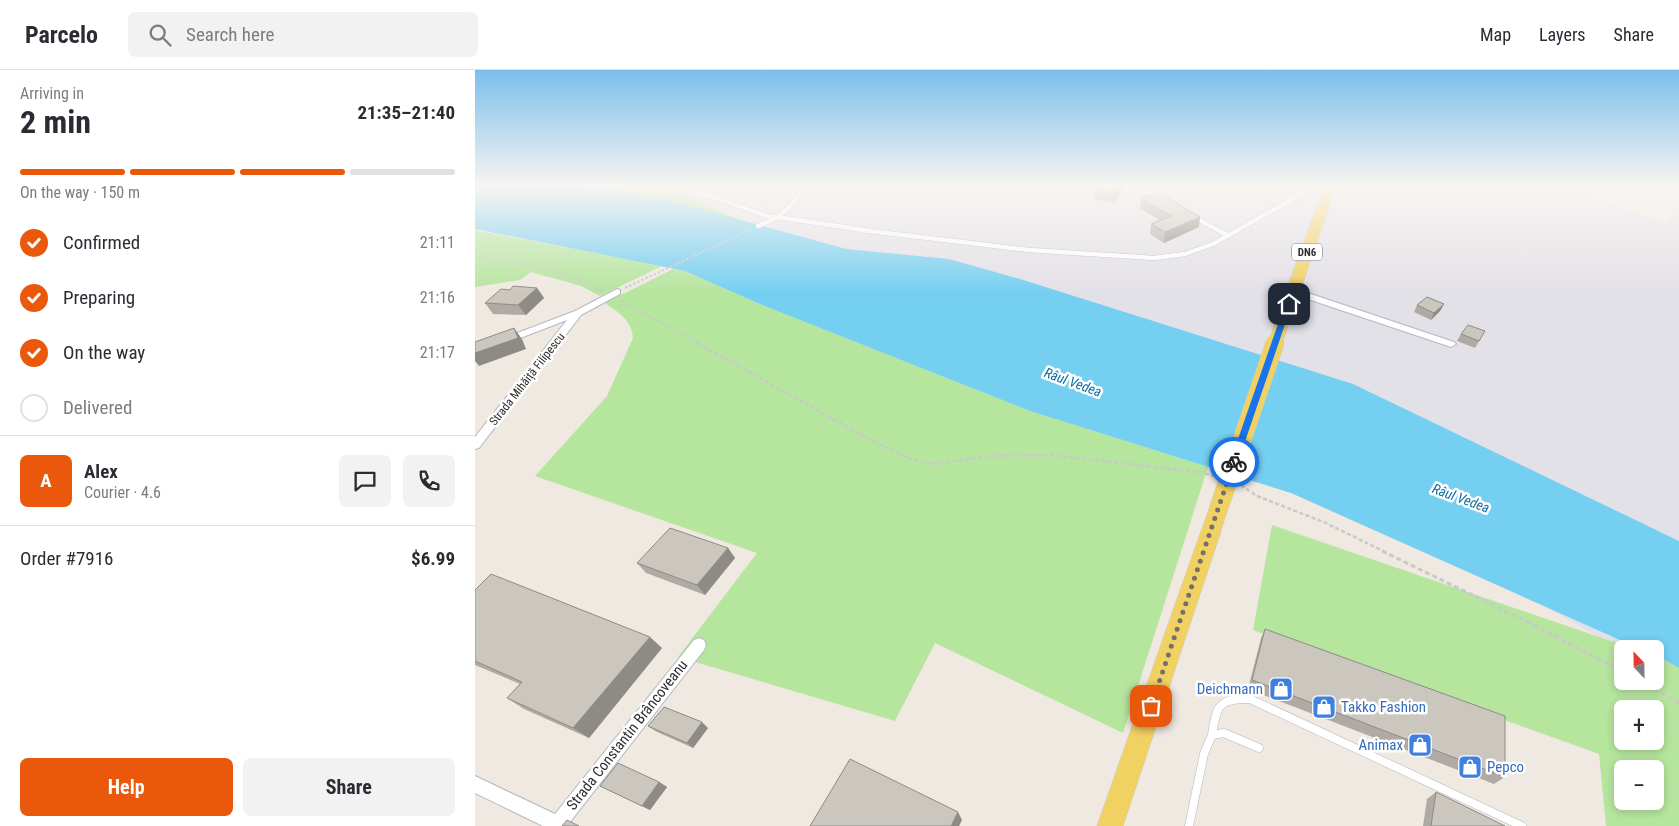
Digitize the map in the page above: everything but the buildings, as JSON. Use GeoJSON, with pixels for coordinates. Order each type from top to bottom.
{"type":"FeatureCollection","features":[{"type":"Feature","properties":{"kind":"main road","name":"DN6"},"geometry":{"type":"LineString","coordinates":[[1110,826],[1317,222]]}},
{"type":"Feature","properties":{"kind":"street"},"geometry":{"type":"LineString","coordinates":[[1293,291],[1451,344]]}},
{"type":"Feature","properties":{"kind":"street"},"geometry":{"type":"LineString","coordinates":[[493,345],[579,313],[614,294]]}},
{"type":"Feature","properties":{"kind":"street","name":"Strada Mihăiță Filipescu"},"geometry":{"type":"LineString","coordinates":[[475,445],[579,313]]}},
{"type":"Feature","properties":{"kind":"street","name":"Strada Constantin Brâncoveanu"},"geometry":{"type":"LineString","coordinates":[[557,825],[699,644]]}},
{"type":"Feature","properties":{"kind":"street"},"geometry":{"type":"LineString","coordinates":[[475,784],[557,825]]}},
{"type":"Feature","properties":{"kind":"lane"},"geometry":{"type":"LineString","coordinates":[[758,226],[766,222]]}},
{"type":"Feature","properties":{"kind":"lane"},"geometry":{"type":"LineString","coordinates":[[816,222],[971,244],[1117,256],[1172,257],[1195,252],[1253,222]]}},
{"type":"Feature","properties":{"kind":"lane"},"geometry":{"type":"LineString","coordinates":[[1204,222],[1229,236]]}},
{"type":"Feature","properties":{"kind":"lane"},"geometry":{"type":"LineString","coordinates":[[1189,826],[1204,754],[1212,735],[1215,714],[1221,703],[1233,697],[1250,699],[1522,826]]}},
{"type":"Feature","properties":{"kind":"lane"},"geometry":{"type":"LineString","coordinates":[[1212,735],[1224,733],[1259,748]]}},
{"type":"Feature","properties":{"kind":"path"},"geometry":{"type":"LineString","coordinates":[[614,294],[758,226]]}},
{"type":"Feature","properties":{"kind":"path"},"geometry":{"type":"LineString","coordinates":[[475,258],[553,270],[587,281],[614,294],[878,444],[908,458],[933,464],[992,456],[1050,455],[1199,472],[1223,479]]}},
{"type":"Feature","properties":{"kind":"path"},"geometry":{"type":"LineString","coordinates":[[1238,484],[1257,496],[1326,523],[1530,623],[1614,667]]}},
{"type":"Feature","properties":{"kind":"path"},"geometry":{"type":"LineString","coordinates":[[1655,690],[1679,704]]}},
{"type":"Feature","properties":{"kind":"shaded area"},"geometry":{"type":"Polygon","coordinates":[[[743,222],[1663,222],[1668,224],[1669,222],[1679,222],[1679,678],[1664,673],[1664,640],[1614,640],[1614,646],[1463,559],[743,222]]]}},
{"type":"Feature","properties":{"kind":"green space"},"geometry":{"type":"Polygon","coordinates":[[[475,230],[662,266],[600,296],[581,286],[531,272],[520,280],[475,287],[475,230]]]}},
{"type":"Feature","properties":{"kind":"green space"},"geometry":{"type":"Polygon","coordinates":[[[673,269],[685,271],[762,305],[1030,411],[1208,467],[1123,733],[935,643],[895,721],[678,657],[757,553],[535,476],[607,396],[633,338],[627,322],[605,303],[673,269]]]}},
{"type":"Feature","properties":{"kind":"green space"},"geometry":{"type":"Polygon","coordinates":[[[1272,525],[1614,642],[1614,690],[1664,690],[1664,660],[1679,668],[1679,826],[1606,826],[1599,754],[1253,630],[1272,525]]]}},
{"type":"Feature","properties":{"kind":"water","name":"Râul Vedea"},"geometry":{"type":"Polygon","coordinates":[[[475,222],[750,222],[846,249],[949,259],[1020,279],[1353,384],[1679,541],[1679,668],[1664,660],[1664,640],[1620,640],[1291,493],[1030,411],[762,305],[685,271],[475,229],[475,222]]]}},
{"type":"Feature","properties":{"kind":"way so far"},"geometry":{"type":"LineString","coordinates":[[1151,706],[1234,462]]}},
{"type":"Feature","properties":{"kind":"place","name":"Deichmann"},"geometry":{"type":"Point","coordinates":[1281,689]}},
{"type":"Feature","properties":{"kind":"place","name":"Takko Fashion"},"geometry":{"type":"Point","coordinates":[1324,707]}},
{"type":"Feature","properties":{"kind":"place","name":"Animax"},"geometry":{"type":"Point","coordinates":[1420,745]}},
{"type":"Feature","properties":{"kind":"place","name":"Pepco"},"geometry":{"type":"Point","coordinates":[1470,767]}},
{"type":"Feature","properties":{"kind":"route"},"geometry":{"type":"LineString","coordinates":[[1234,462],[1289,304]]}}]}
